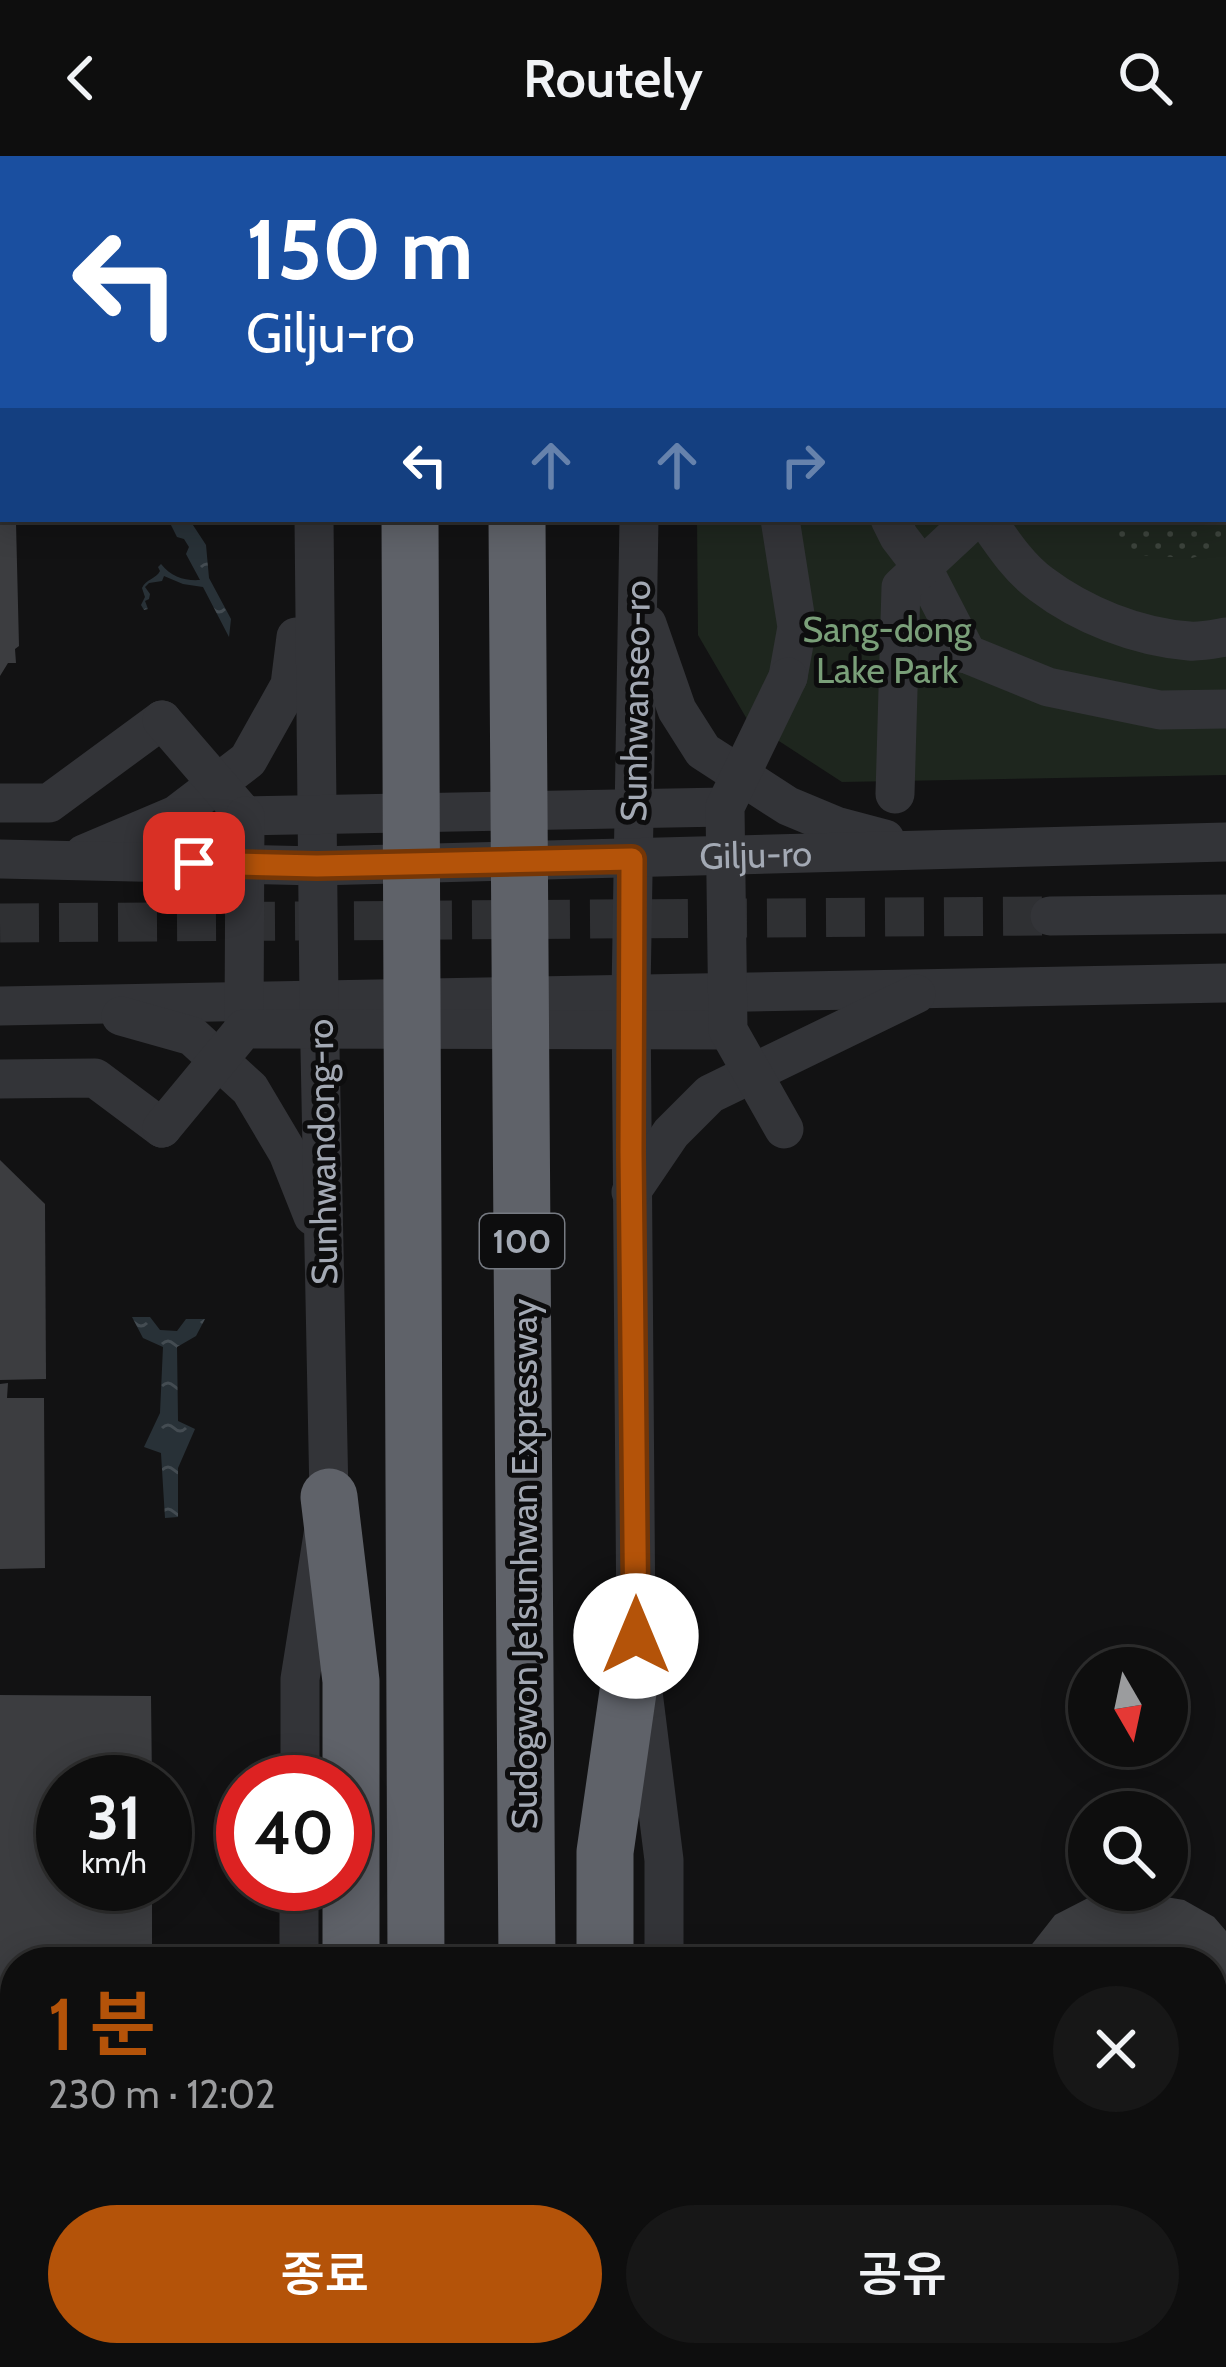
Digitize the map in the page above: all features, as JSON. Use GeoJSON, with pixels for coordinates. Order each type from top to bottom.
{"type":"FeatureCollection","features":[{"type":"Feature","properties":{"kind":"highway"},"geometry":{"type":"LineString","coordinates":[[410,522],[416,1947]]}},
{"type":"Feature","properties":{"kind":"highway","name":"Sudogwon Je1sunhwan Expressway"},"geometry":{"type":"LineString","coordinates":[[517,522],[527,1947]]}},
{"type":"Feature","properties":{"kind":"highway"},"geometry":{"type":"LineString","coordinates":[[329,1497],[351,1681],[351,1947]]}},
{"type":"Feature","properties":{"kind":"highway"},"geometry":{"type":"LineString","coordinates":[[604,1947],[604,1852],[636,1636]]}},
{"type":"Feature","properties":{"kind":"street"},"geometry":{"type":"LineString","coordinates":[[70,859],[176,815],[248,760],[290,686],[314,522]]}},
{"type":"Feature","properties":{"kind":"street","name":"Sunhwandong-ro"},"geometry":{"type":"LineString","coordinates":[[300,1755],[300,1679],[329,1497],[314,522]]}},
{"type":"Feature","properties":{"kind":"street","name":"Sunhwanseo-ro"},"geometry":{"type":"LineString","coordinates":[[639,522],[631,994],[636,1636],[664,1860],[664,1947]]}},
{"type":"Feature","properties":{"kind":"street"},"geometry":{"type":"LineString","coordinates":[[780,522],[797,627],[788,676],[725,807],[728,1030],[784,1129]]}},
{"type":"Feature","properties":{"kind":"street"},"geometry":{"type":"LineString","coordinates":[[891,522],[922,567],[967,654]]}},
{"type":"Feature","properties":{"kind":"street"},"geometry":{"type":"LineString","coordinates":[[895,794],[901,587],[971,522]]}},
{"type":"Feature","properties":{"kind":"street"},"geometry":{"type":"LineString","coordinates":[[988,522],[1039,583],[1082,609],[1137,632],[1193,642],[1226,637]]}},
{"type":"Feature","properties":{"kind":"street"},"geometry":{"type":"LineString","coordinates":[[639,601],[677,710],[703,752],[788,806],[836,826],[931,851]]}},
{"type":"Feature","properties":{"kind":"street"},"geometry":{"type":"LineString","coordinates":[[899,646],[967,654],[1048,687],[1160,710],[1226,709]]}},
{"type":"Feature","properties":{"kind":"street"},"geometry":{"type":"LineString","coordinates":[[0,802],[49,802],[162,720],[245,816],[244,1029],[162,1128],[95,1078],[0,1078]]}},
{"type":"Feature","properties":{"kind":"street"},"geometry":{"type":"LineString","coordinates":[[245,816],[725,807]]}},
{"type":"Feature","properties":{"kind":"street","name":"Gilju-ro"},"geometry":{"type":"LineString","coordinates":[[0,859],[317,866],[1226,842]]}},
{"type":"Feature","properties":{"kind":"street"},"geometry":{"type":"LineString","coordinates":[[1050,916],[1226,914]]}},
{"type":"Feature","properties":{"kind":"street"},"geometry":{"type":"LineString","coordinates":[[0,1006],[1226,982]]}},
{"type":"Feature","properties":{"kind":"street"},"geometry":{"type":"LineString","coordinates":[[631,1192],[670,1133],[710,1094],[926,988]]}},
{"type":"Feature","properties":{"kind":"street"},"geometry":{"type":"LineString","coordinates":[[76,1004],[192,1036],[250,1089],[288,1153],[324,1244]]}},
{"type":"Feature","properties":{"kind":"street"},"geometry":{"type":"LineString","coordinates":[[244,1029],[728,1030]]}},
{"type":"Feature","properties":{"kind":"street"},"geometry":{"type":"LineString","coordinates":[[299,1911],[299,1947]]}},
{"type":"Feature","properties":{"kind":"green space","name":"Sang-dong Lake Park"},"geometry":{"type":"Polygon","coordinates":[[[697,522],[1226,522],[1226,775],[842,782],[748,721],[698,635],[697,522]]]}},
{"type":"Feature","properties":{"kind":"green space"},"geometry":{"type":"Polygon","coordinates":[[[1094,522],[1226,522],[1226,547],[1192,558],[1133,555],[1094,522]]]}},
{"type":"Feature","properties":{"kind":"water"},"geometry":{"type":"Polygon","coordinates":[[[170,522],[191,522],[206,545],[209,578],[231,619],[229,637],[203,587],[164,576],[145,587],[150,594],[145,601],[148,609],[141,605],[142,588],[158,574],[161,564],[179,577],[200,580],[186,554],[189,547],[170,522]]]}},
{"type":"Feature","properties":{"kind":"water"},"geometry":{"type":"Polygon","coordinates":[[[132,1317],[150,1317],[160,1330],[177,1331],[186,1319],[205,1319],[196,1336],[177,1347],[178,1421],[195,1429],[178,1468],[178,1517],[165,1518],[161,1453],[144,1447],[160,1413],[163,1347],[143,1338],[132,1317]]]}},
{"type":"Feature","properties":{"kind":"building"},"geometry":{"type":"Polygon","coordinates":[[[16,523],[19,646],[16,663],[8,663],[0,676],[0,524],[16,523]]]}},
{"type":"Feature","properties":{"kind":"building"},"geometry":{"type":"Polygon","coordinates":[[[0,1160],[45,1204],[46,1379],[0,1380],[0,1160]]]}},
{"type":"Feature","properties":{"kind":"building"},"geometry":{"type":"Polygon","coordinates":[[[8,1383],[7,1398],[44,1398],[45,1568],[0,1569],[0,1384],[8,1383]]]}},
{"type":"Feature","properties":{"kind":"building"},"geometry":{"type":"Polygon","coordinates":[[[0,1695],[151,1696],[152,1755],[36,1755],[36,1911],[152,1911],[152,1947],[0,1947],[0,1695]]]}},
{"type":"Feature","properties":{"kind":"building"},"geometry":{"type":"Polygon","coordinates":[[[1188,1902],[1214,1917],[1226,1931],[1226,1947],[1030,1947],[1055,1915],[1068,1908],[1188,1911],[1188,1902]]]}},
{"type":"Feature","properties":{"kind":"tunnel"},"geometry":{"type":"LineString","coordinates":[[0,923],[1050,916]]}},
{"type":"Feature","properties":{"kind":"route"},"geometry":{"type":"LineString","coordinates":[[194,863],[317,866],[632,859],[636,1636]]}}]}
